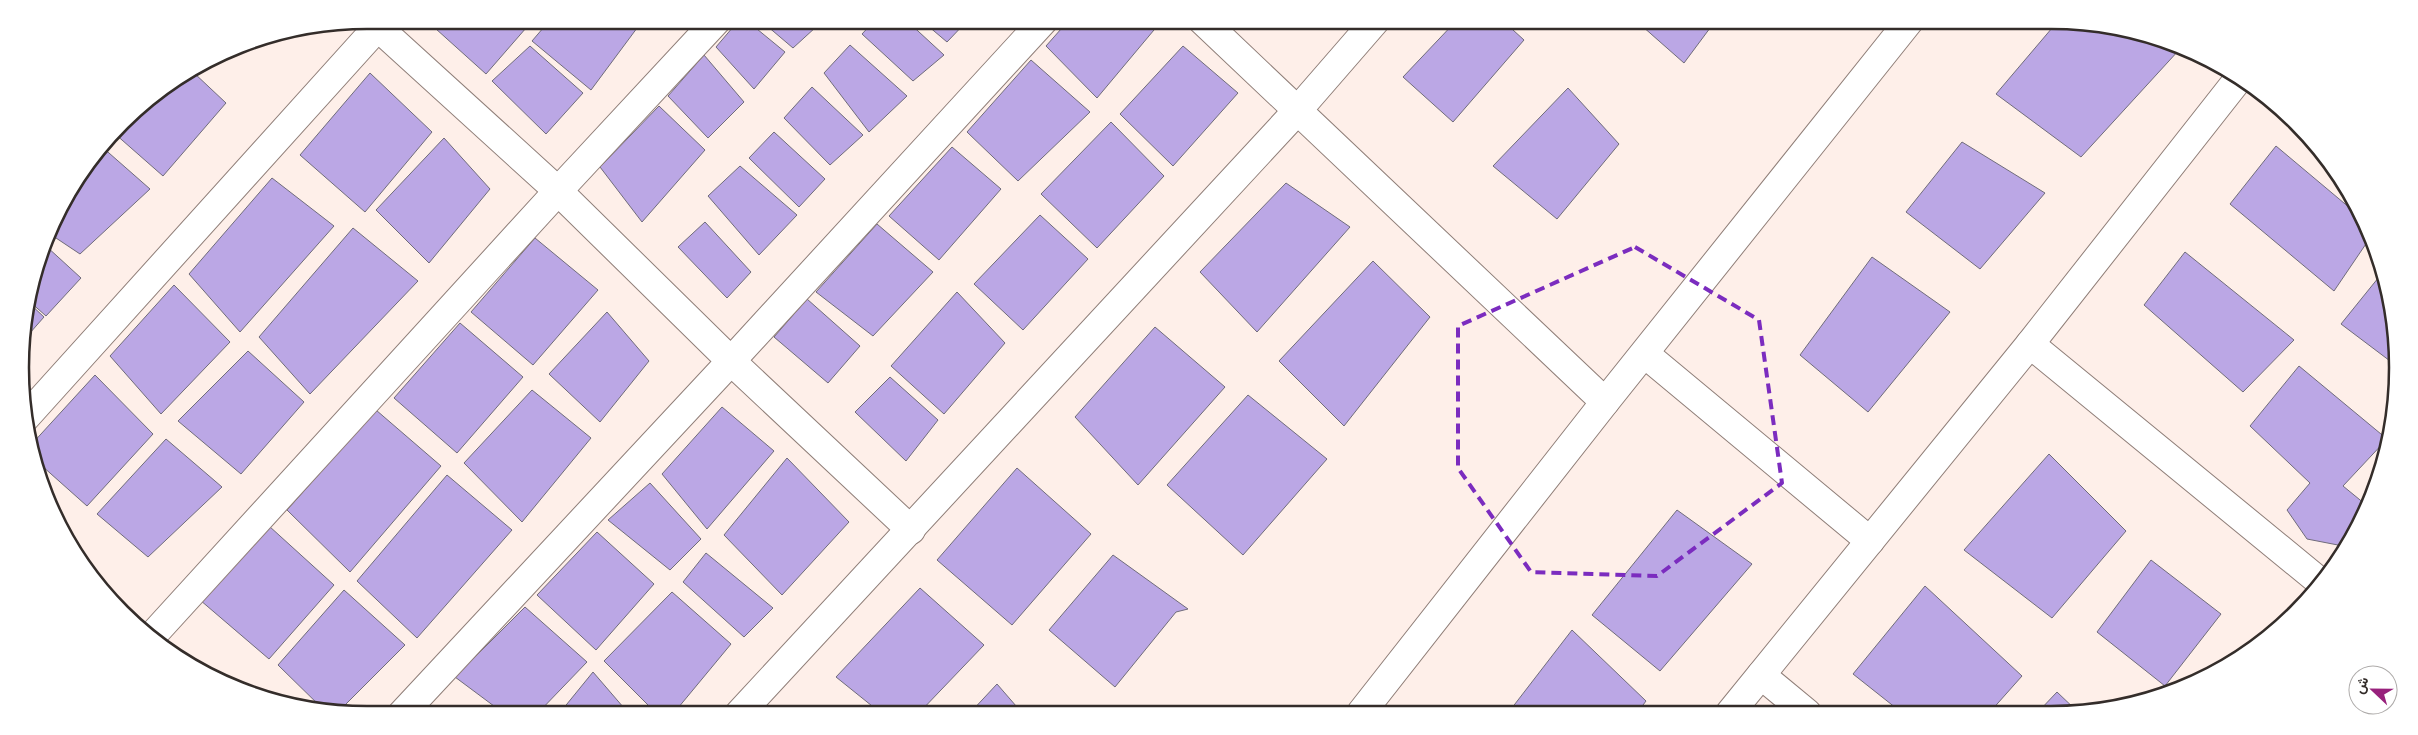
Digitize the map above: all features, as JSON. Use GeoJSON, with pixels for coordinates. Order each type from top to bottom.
{"type":"FeatureCollection","features":[{"type":"Feature","properties":{"kind":"street"},"geometry":{"type":"LineString","coordinates":[[32,410],[371,29]]}},
{"type":"Feature","properties":{"kind":"street"},"geometry":{"type":"LineString","coordinates":[[385,29],[558,190],[731,361],[911,530]]}},
{"type":"Feature","properties":{"kind":"street"},"geometry":{"type":"LineString","coordinates":[[156,632],[558,190],[710,29]]}},
{"type":"Feature","properties":{"kind":"street"},"geometry":{"type":"LineString","coordinates":[[409,706],[731,361],[1036,29]]}},
{"type":"Feature","properties":{"kind":"street"},"geometry":{"type":"LineString","coordinates":[[1211,29],[1605,402]]}},
{"type":"Feature","properties":{"kind":"street"},"geometry":{"type":"LineString","coordinates":[[746,706],[1297,111],[1368,29]]}},
{"type":"Feature","properties":{"kind":"street"},"geometry":{"type":"LineString","coordinates":[[1366,706],[1605,402],[1903,29]]}},
{"type":"Feature","properties":{"kind":"street"},"geometry":{"type":"LineString","coordinates":[[1736,706],[2030,344],[2234,83]]}},
{"type":"Feature","properties":{"kind":"street"},"geometry":{"type":"LineString","coordinates":[[2030,344],[2316,578]]}},
{"type":"Feature","properties":{"kind":"street"},"geometry":{"type":"LineString","coordinates":[[1645,354],[1870,541]]}},
{"type":"Feature","properties":{"kind":"street"},"geometry":{"type":"LineString","coordinates":[[1761,675],[1800,706]]}},
{"type":"Feature","properties":{"kind":"highlighted area"},"geometry":{"type":"Polygon","coordinates":[[[1635,247],[1759,320],[1782,483],[1657,576],[1531,572],[1458,468],[1458,326],[1635,247]]]}},
{"type":"Feature","properties":{"kind":"building"},"geometry":{"type":"Polygon","coordinates":[[[436,29],[525,29],[486,74],[436,29]]]}},
{"type":"Feature","properties":{"kind":"building"},"geometry":{"type":"Polygon","coordinates":[[[542,29],[636,29],[591,90],[532,41],[542,29]]]}},
{"type":"Feature","properties":{"kind":"building"},"geometry":{"type":"Polygon","coordinates":[[[731,29],[757,29],[785,52],[754,89],[716,47],[731,29]]]}},
{"type":"Feature","properties":{"kind":"building"},"geometry":{"type":"Polygon","coordinates":[[[771,29],[814,29],[793,48],[771,29]]]}},
{"type":"Feature","properties":{"kind":"building"},"geometry":{"type":"Polygon","coordinates":[[[867,29],[916,29],[944,55],[913,81],[862,34],[867,29]]]}},
{"type":"Feature","properties":{"kind":"building"},"geometry":{"type":"Polygon","coordinates":[[[932,29],[959,29],[947,42],[932,29]]]}},
{"type":"Feature","properties":{"kind":"building"},"geometry":{"type":"Polygon","coordinates":[[[1061,29],[1155,29],[1097,98],[1046,46],[1061,29]]]}},
{"type":"Feature","properties":{"kind":"building"},"geometry":{"type":"Polygon","coordinates":[[[1448,29],[1512,29],[1524,40],[1453,122],[1403,77],[1448,29]]]}},
{"type":"Feature","properties":{"kind":"building"},"geometry":{"type":"Polygon","coordinates":[[[1645,29],[1709,29],[1684,63],[1645,29]]]}},
{"type":"Feature","properties":{"kind":"building"},"geometry":{"type":"Polygon","coordinates":[[[2051,29],[2073,29],[2117,35],[2138,40],[2176,53],[2081,157],[1996,94],[2051,29]]]}},
{"type":"Feature","properties":{"kind":"building"},"geometry":{"type":"Polygon","coordinates":[[[850,45],[907,96],[869,132],[824,73],[850,45]]]}},
{"type":"Feature","properties":{"kind":"building"},"geometry":{"type":"Polygon","coordinates":[[[530,46],[583,93],[546,134],[492,81],[530,46]]]}},
{"type":"Feature","properties":{"kind":"building"},"geometry":{"type":"Polygon","coordinates":[[[1183,46],[1238,93],[1173,166],[1120,114],[1183,46]]]}},
{"type":"Feature","properties":{"kind":"building"},"geometry":{"type":"Polygon","coordinates":[[[704,55],[744,102],[708,138],[668,96],[704,55]]]}},
{"type":"Feature","properties":{"kind":"building"},"geometry":{"type":"Polygon","coordinates":[[[1031,60],[1090,112],[1018,181],[967,132],[1031,60]]]}},
{"type":"Feature","properties":{"kind":"building"},"geometry":{"type":"Polygon","coordinates":[[[370,73],[432,132],[365,212],[300,155],[370,73]]]}},
{"type":"Feature","properties":{"kind":"building"},"geometry":{"type":"Polygon","coordinates":[[[196,75],[226,103],[163,176],[119,137],[161,99],[196,75]]]}},
{"type":"Feature","properties":{"kind":"building"},"geometry":{"type":"Polygon","coordinates":[[[812,87],[863,135],[830,165],[784,118],[812,87]]]}},
{"type":"Feature","properties":{"kind":"building"},"geometry":{"type":"Polygon","coordinates":[[[1568,88],[1619,144],[1557,219],[1493,166],[1568,88]]]}},
{"type":"Feature","properties":{"kind":"building"},"geometry":{"type":"Polygon","coordinates":[[[659,106],[705,150],[642,222],[600,167],[659,106]]]}},
{"type":"Feature","properties":{"kind":"building"},"geometry":{"type":"Polygon","coordinates":[[[1111,122],[1164,176],[1097,248],[1041,194],[1111,122]]]}},
{"type":"Feature","properties":{"kind":"building"},"geometry":{"type":"Polygon","coordinates":[[[774,132],[825,179],[799,207],[749,158],[774,132]]]}},
{"type":"Feature","properties":{"kind":"building"},"geometry":{"type":"Polygon","coordinates":[[[444,138],[490,189],[429,263],[376,210],[444,138]]]}},
{"type":"Feature","properties":{"kind":"building"},"geometry":{"type":"Polygon","coordinates":[[[1962,142],[2045,193],[1980,269],[1906,212],[1962,142]]]}},
{"type":"Feature","properties":{"kind":"building"},"geometry":{"type":"Polygon","coordinates":[[[2276,146],[2348,207],[2366,245],[2334,291],[2230,204],[2276,146]]]}},
{"type":"Feature","properties":{"kind":"building"},"geometry":{"type":"Polygon","coordinates":[[[952,147],[1001,189],[939,260],[889,216],[952,147]]]}},
{"type":"Feature","properties":{"kind":"building"},"geometry":{"type":"Polygon","coordinates":[[[107,151],[150,189],[80,254],[55,237],[74,198],[107,151]]]}},
{"type":"Feature","properties":{"kind":"building"},"geometry":{"type":"Polygon","coordinates":[[[740,166],[797,215],[759,255],[708,196],[740,166]]]}},
{"type":"Feature","properties":{"kind":"building"},"geometry":{"type":"Polygon","coordinates":[[[272,178],[334,226],[240,332],[189,274],[272,178]]]}},
{"type":"Feature","properties":{"kind":"building"},"geometry":{"type":"Polygon","coordinates":[[[1286,183],[1350,227],[1257,332],[1200,272],[1286,183]]]}},
{"type":"Feature","properties":{"kind":"building"},"geometry":{"type":"Polygon","coordinates":[[[1040,215],[1088,259],[1023,330],[974,284],[1040,215]]]}},
{"type":"Feature","properties":{"kind":"building"},"geometry":{"type":"Polygon","coordinates":[[[705,222],[751,272],[727,298],[678,247],[705,222]]]}},
{"type":"Feature","properties":{"kind":"building"},"geometry":{"type":"Polygon","coordinates":[[[877,224],[933,272],[873,336],[816,292],[877,224]]]}},
{"type":"Feature","properties":{"kind":"building"},"geometry":{"type":"Polygon","coordinates":[[[353,228],[418,281],[310,394],[259,337],[353,228]]]}},
{"type":"Feature","properties":{"kind":"building"},"geometry":{"type":"Polygon","coordinates":[[[535,238],[598,290],[533,365],[471,312],[535,238]]]}},
{"type":"Feature","properties":{"kind":"building"},"geometry":{"type":"Polygon","coordinates":[[[50,250],[81,278],[46,316],[34,306],[40,280],[50,250]]]}},
{"type":"Feature","properties":{"kind":"building"},"geometry":{"type":"Polygon","coordinates":[[[2185,252],[2294,340],[2243,392],[2144,305],[2185,252]]]}},
{"type":"Feature","properties":{"kind":"building"},"geometry":{"type":"Polygon","coordinates":[[[1872,257],[1950,312],[1868,412],[1800,355],[1872,257]]]}},
{"type":"Feature","properties":{"kind":"building"},"geometry":{"type":"Polygon","coordinates":[[[1373,261],[1430,317],[1344,426],[1279,361],[1373,261]]]}},
{"type":"Feature","properties":{"kind":"building"},"geometry":{"type":"Polygon","coordinates":[[[2378,279],[2383,301],[2389,345],[2389,360],[2341,324],[2378,279]]]}},
{"type":"Feature","properties":{"kind":"building"},"geometry":{"type":"Polygon","coordinates":[[[174,285],[230,342],[161,414],[110,356],[174,285]]]}},
{"type":"Feature","properties":{"kind":"building"},"geometry":{"type":"Polygon","coordinates":[[[957,292],[1005,343],[944,414],[891,366],[957,292]]]}},
{"type":"Feature","properties":{"kind":"building"},"geometry":{"type":"Polygon","coordinates":[[[807,299],[860,346],[828,383],[774,337],[807,299]]]}},
{"type":"Feature","properties":{"kind":"building"},"geometry":{"type":"Polygon","coordinates":[[[34,308],[44,317],[31,332],[34,308]]]}},
{"type":"Feature","properties":{"kind":"building"},"geometry":{"type":"Polygon","coordinates":[[[607,312],[649,361],[600,422],[549,374],[607,312]]]}},
{"type":"Feature","properties":{"kind":"building"},"geometry":{"type":"Polygon","coordinates":[[[460,323],[523,377],[457,453],[394,398],[460,323]]]}},
{"type":"Feature","properties":{"kind":"building"},"geometry":{"type":"Polygon","coordinates":[[[1155,327],[1225,387],[1138,485],[1075,417],[1155,327]]]}},
{"type":"Feature","properties":{"kind":"building"},"geometry":{"type":"Polygon","coordinates":[[[248,351],[304,402],[241,474],[178,421],[248,351]]]}},
{"type":"Feature","properties":{"kind":"building"},"geometry":{"type":"Polygon","coordinates":[[[2299,366],[2383,435],[2380,446],[2343,486],[2361,501],[2339,545],[2307,539],[2287,510],[2310,483],[2250,426],[2299,366]]]}},
{"type":"Feature","properties":{"kind":"building"},"geometry":{"type":"Polygon","coordinates":[[[95,375],[153,434],[87,506],[44,468],[36,439],[95,375]]]}},
{"type":"Feature","properties":{"kind":"building"},"geometry":{"type":"Polygon","coordinates":[[[890,377],[938,420],[906,461],[855,412],[890,377]]]}},
{"type":"Feature","properties":{"kind":"building"},"geometry":{"type":"Polygon","coordinates":[[[532,390],[591,438],[522,522],[464,463],[532,390]]]}},
{"type":"Feature","properties":{"kind":"building"},"geometry":{"type":"Polygon","coordinates":[[[1248,395],[1327,459],[1243,555],[1167,485],[1248,395]]]}},
{"type":"Feature","properties":{"kind":"building"},"geometry":{"type":"Polygon","coordinates":[[[722,407],[774,451],[707,529],[662,474],[722,407]]]}},
{"type":"Feature","properties":{"kind":"building"},"geometry":{"type":"Polygon","coordinates":[[[376,410],[441,466],[350,572],[287,510],[376,410]]]}},
{"type":"Feature","properties":{"kind":"building"},"geometry":{"type":"Polygon","coordinates":[[[166,439],[222,487],[148,557],[97,514],[166,439]]]}},
{"type":"Feature","properties":{"kind":"building"},"geometry":{"type":"Polygon","coordinates":[[[2049,454],[2126,531],[2052,618],[1964,550],[2049,454]]]}},
{"type":"Feature","properties":{"kind":"building"},"geometry":{"type":"Polygon","coordinates":[[[787,458],[849,522],[782,595],[724,535],[787,458]]]}},
{"type":"Feature","properties":{"kind":"building"},"geometry":{"type":"Polygon","coordinates":[[[1017,468],[1091,534],[1012,625],[937,560],[1017,468]]]}},
{"type":"Feature","properties":{"kind":"building"},"geometry":{"type":"Polygon","coordinates":[[[447,475],[512,530],[417,638],[357,581],[447,475]]]}},
{"type":"Feature","properties":{"kind":"building"},"geometry":{"type":"Polygon","coordinates":[[[650,483],[701,539],[670,570],[608,520],[650,483]]]}},
{"type":"Feature","properties":{"kind":"building"},"geometry":{"type":"Polygon","coordinates":[[[1677,510],[1752,564],[1660,671],[1592,615],[1677,510]]]}},
{"type":"Feature","properties":{"kind":"building"},"geometry":{"type":"Polygon","coordinates":[[[269,526],[334,585],[269,659],[200,600],[269,526]]]}},
{"type":"Feature","properties":{"kind":"building"},"geometry":{"type":"Polygon","coordinates":[[[597,532],[654,584],[596,650],[537,595],[597,532]]]}},
{"type":"Feature","properties":{"kind":"building"},"geometry":{"type":"Polygon","coordinates":[[[706,553],[773,608],[744,637],[683,582],[706,553]]]}},
{"type":"Feature","properties":{"kind":"building"},"geometry":{"type":"Polygon","coordinates":[[[1113,555],[1188,609],[1176,612],[1115,687],[1049,630],[1113,555]]]}},
{"type":"Feature","properties":{"kind":"building"},"geometry":{"type":"Polygon","coordinates":[[[2151,560],[2221,614],[2165,686],[2097,632],[2151,560]]]}},
{"type":"Feature","properties":{"kind":"building"},"geometry":{"type":"Polygon","coordinates":[[[1925,586],[2022,676],[1995,706],[1893,706],[1853,674],[1925,586]]]}},
{"type":"Feature","properties":{"kind":"building"},"geometry":{"type":"Polygon","coordinates":[[[920,588],[984,645],[926,706],[872,706],[836,677],[920,588]]]}},
{"type":"Feature","properties":{"kind":"building"},"geometry":{"type":"Polygon","coordinates":[[[344,590],[405,645],[344,706],[316,702],[278,665],[344,590]]]}},
{"type":"Feature","properties":{"kind":"building"},"geometry":{"type":"Polygon","coordinates":[[[672,592],[731,644],[680,706],[649,706],[604,661],[672,592]]]}},
{"type":"Feature","properties":{"kind":"building"},"geometry":{"type":"Polygon","coordinates":[[[525,607],[587,662],[545,706],[494,706],[455,677],[525,607]]]}},
{"type":"Feature","properties":{"kind":"building"},"geometry":{"type":"Polygon","coordinates":[[[1572,630],[1646,701],[1642,706],[1513,706],[1572,630]]]}},
{"type":"Feature","properties":{"kind":"building"},"geometry":{"type":"Polygon","coordinates":[[[593,672],[622,706],[565,706],[593,672]]]}},
{"type":"Feature","properties":{"kind":"building"},"geometry":{"type":"Polygon","coordinates":[[[997,684],[1016,706],[976,706],[997,684]]]}},
{"type":"Feature","properties":{"kind":"building"},"geometry":{"type":"Polygon","coordinates":[[[2057,692],[2072,706],[2050,706],[2044,706],[2057,692]]]}}]}
